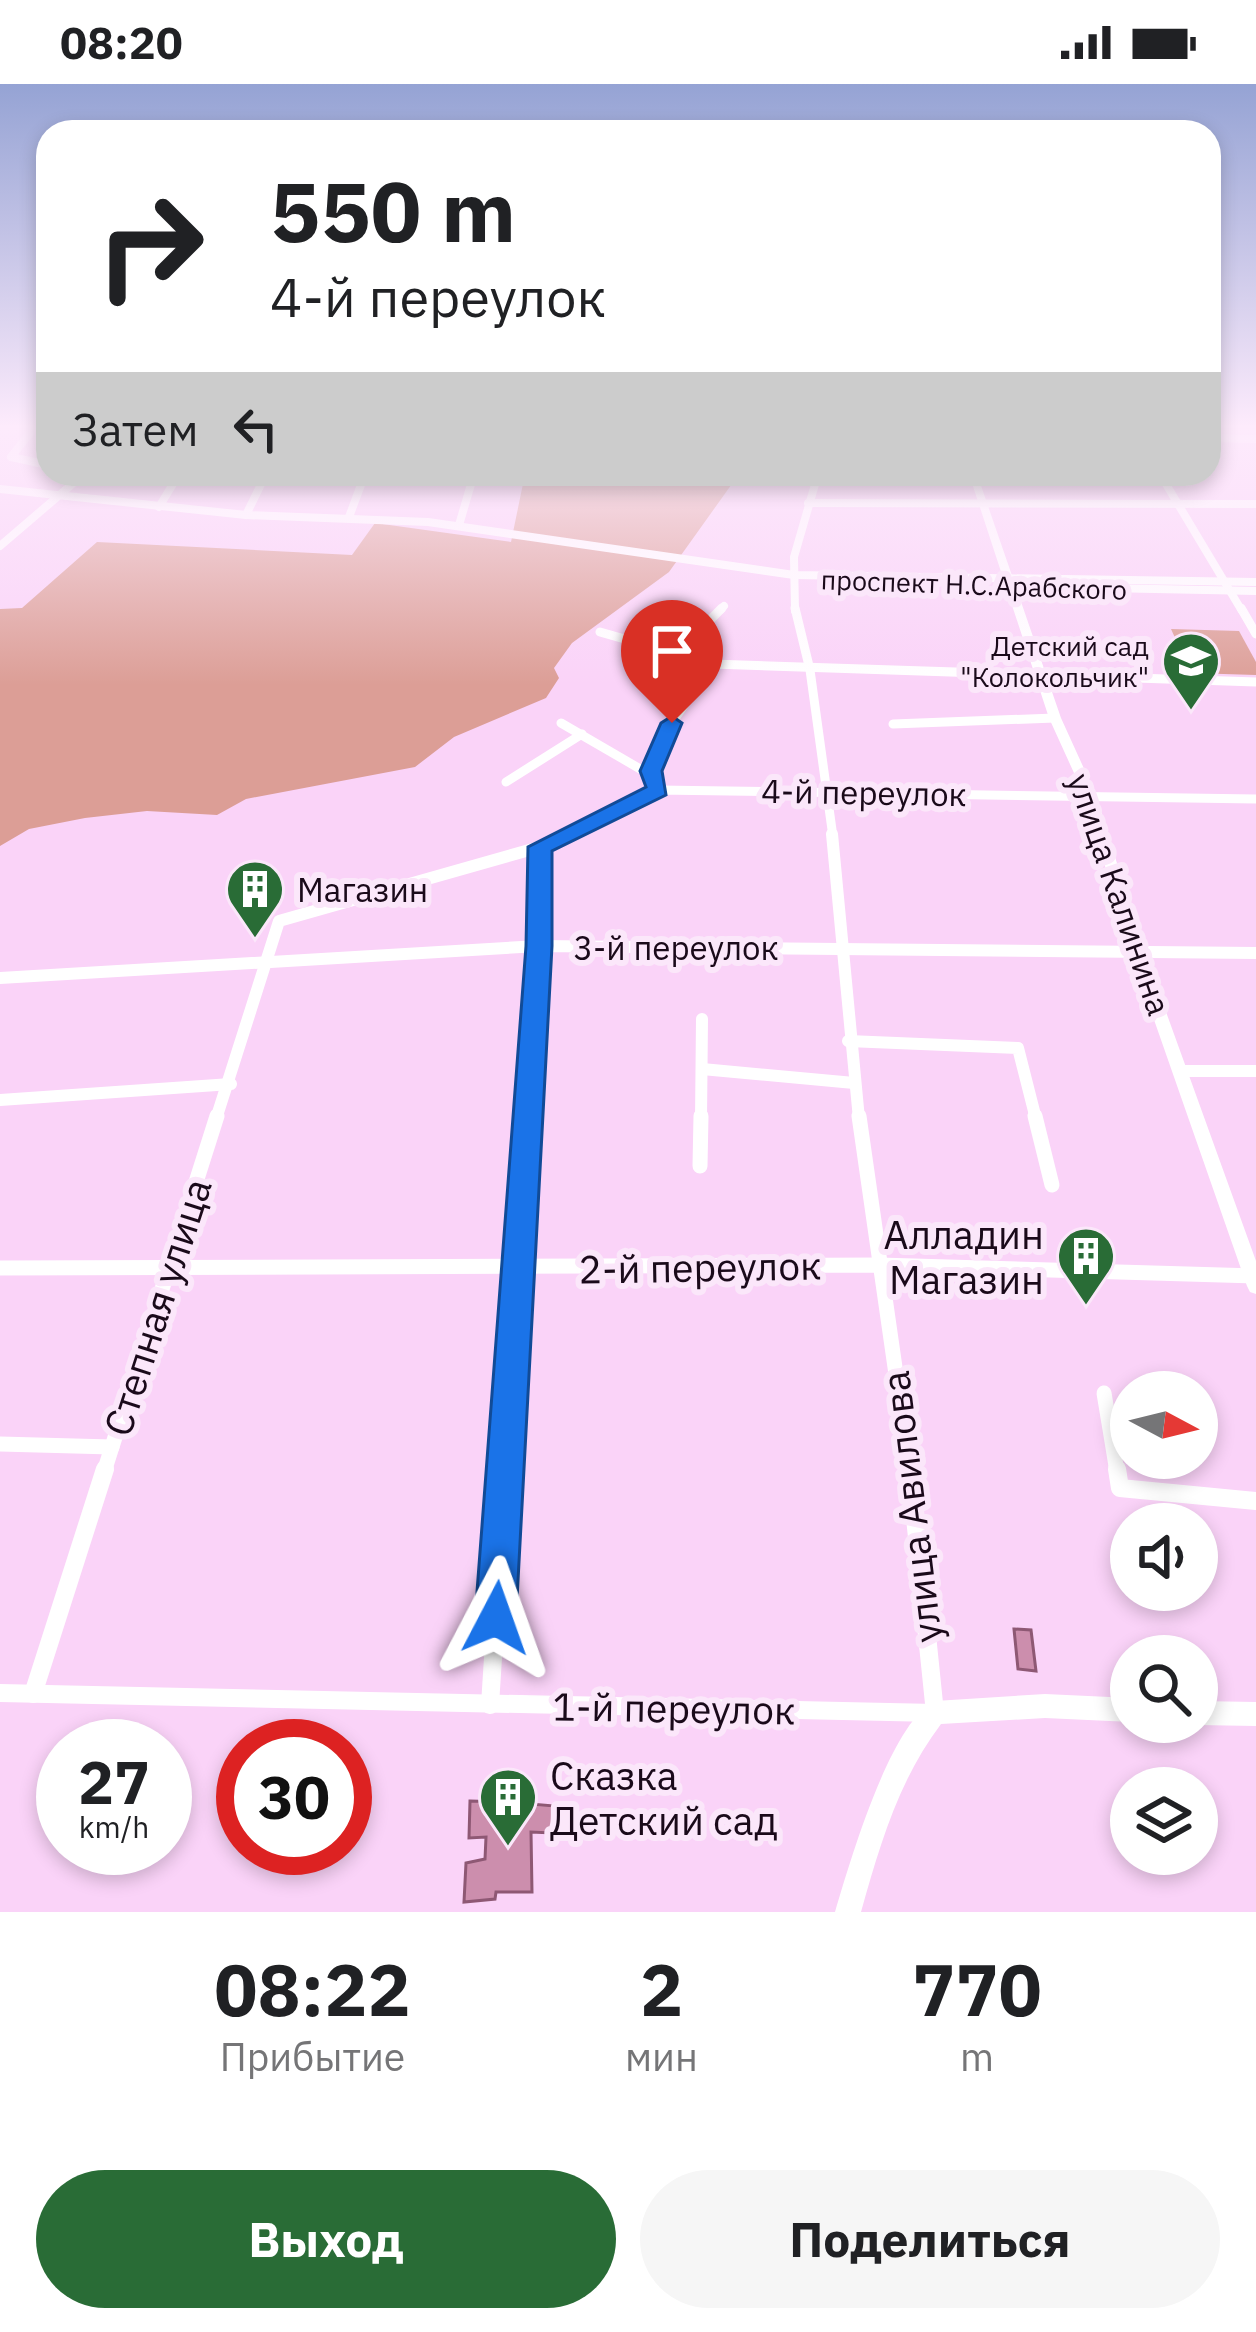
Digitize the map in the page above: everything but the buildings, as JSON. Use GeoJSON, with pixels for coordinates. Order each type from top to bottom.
{"type":"FeatureCollection","features":[{"type":"Feature","properties":{"kind":"main road","name":"улица Калинина"},"geometry":{"type":"LineString","coordinates":[[987,514],[1055,718],[1090,795],[1137,951],[1255,1279]]}},
{"type":"Feature","properties":{"kind":"main road","name":"1-й переулок"},"geometry":{"type":"LineString","coordinates":[[934,1713],[1045,1706],[1110,1710]]}},
{"type":"Feature","properties":{"kind":"main road"},"geometry":{"type":"LineString","coordinates":[[848,1912],[891,1778],[934,1713]]}},
{"type":"Feature","properties":{"kind":"main road"},"geometry":{"type":"LineString","coordinates":[[1218,1713],[1256,1714]]}},
{"type":"Feature","properties":{"kind":"street"},"geometry":{"type":"LineString","coordinates":[[0,546],[37,514]]}},
{"type":"Feature","properties":{"kind":"street"},"geometry":{"type":"LineString","coordinates":[[238,514],[459,525],[462,514]]}},
{"type":"Feature","properties":{"kind":"street","name":"улица Авилова"},"geometry":{"type":"LineString","coordinates":[[806,514],[794,575],[795,620],[810,670],[829,790],[848,1041],[908,1454],[934,1713]]}},
{"type":"Feature","properties":{"kind":"street"},"geometry":{"type":"LineString","coordinates":[[1185,514],[1256,634]]}},
{"type":"Feature","properties":{"kind":"street","name":"проспект Н.С.Арабского"},"geometry":{"type":"LineString","coordinates":[[459,525],[822,582],[1256,586]]}},
{"type":"Feature","properties":{"kind":"street"},"geometry":{"type":"LineString","coordinates":[[676,654],[724,606]]}},
{"type":"Feature","properties":{"kind":"street"},"geometry":{"type":"LineString","coordinates":[[600,632],[712,664],[1256,682]]}},
{"type":"Feature","properties":{"kind":"street"},"geometry":{"type":"LineString","coordinates":[[651,771],[672,723],[712,664]]}},
{"type":"Feature","properties":{"kind":"street"},"geometry":{"type":"LineString","coordinates":[[893,724],[1055,718]]}},
{"type":"Feature","properties":{"kind":"street"},"geometry":{"type":"LineString","coordinates":[[561,722],[651,771],[658,790]]}},
{"type":"Feature","properties":{"kind":"street"},"geometry":{"type":"LineString","coordinates":[[506,782],[582,734]]}},
{"type":"Feature","properties":{"kind":"street","name":"4-й переулок"},"geometry":{"type":"LineString","coordinates":[[279,921],[540,847],[658,790],[1256,799]]}},
{"type":"Feature","properties":{"kind":"street"},"geometry":{"type":"LineString","coordinates":[[490,1705],[539,946],[540,847]]}},
{"type":"Feature","properties":{"kind":"street","name":"Степная улица"},"geometry":{"type":"LineString","coordinates":[[33,1694],[271,959],[279,921]]}},
{"type":"Feature","properties":{"kind":"street","name":"3-й переулок"},"geometry":{"type":"LineString","coordinates":[[0,978],[539,946],[1256,952]]}},
{"type":"Feature","properties":{"kind":"street"},"geometry":{"type":"LineString","coordinates":[[700,1166],[702,1019]]}},
{"type":"Feature","properties":{"kind":"street"},"geometry":{"type":"LineString","coordinates":[[848,1041],[1018,1048],[1052,1185]]}},
{"type":"Feature","properties":{"kind":"street"},"geometry":{"type":"LineString","coordinates":[[702,1069],[854,1083]]}},
{"type":"Feature","properties":{"kind":"street"},"geometry":{"type":"LineString","coordinates":[[1181,1071],[1256,1072]]}},
{"type":"Feature","properties":{"kind":"street"},"geometry":{"type":"LineString","coordinates":[[0,1100],[231,1084]]}},
{"type":"Feature","properties":{"kind":"street","name":"2-й переулок"},"geometry":{"type":"LineString","coordinates":[[0,1268],[878,1265],[1255,1279]]}},
{"type":"Feature","properties":{"kind":"street"},"geometry":{"type":"LineString","coordinates":[[1104,1393],[1120,1488],[1256,1501]]}},
{"type":"Feature","properties":{"kind":"street"},"geometry":{"type":"LineString","coordinates":[[0,1444],[112,1447]]}},
{"type":"Feature","properties":{"kind":"street","name":"1-й переулок"},"geometry":{"type":"LineString","coordinates":[[0,1693],[934,1713]]}},
{"type":"Feature","properties":{"kind":"shaded area"},"geometry":{"type":"Polygon","coordinates":[[[517,514],[710,514],[669,572],[572,643],[554,668],[559,678],[546,698],[454,737],[415,767],[246,799],[217,815],[147,811],[85,818],[29,829],[0,846],[0,609],[22,608],[97,542],[352,555],[375,523],[511,542],[517,514]]]}},
{"type":"Feature","properties":{"kind":"shaded area"},"geometry":{"type":"Polygon","coordinates":[[[1171,629],[1239,631],[1256,662],[1256,675],[1191,673],[1171,629]]]}},
{"type":"Feature","properties":{"kind":"place","name":"Детский сад \"Колокольчик\""},"geometry":{"type":"Point","coordinates":[1191,712]}},
{"type":"Feature","properties":{"kind":"place","name":"Магазин"},"geometry":{"type":"Point","coordinates":[255,940]}},
{"type":"Feature","properties":{"kind":"place","name":"Алладин Магазин"},"geometry":{"type":"Point","coordinates":[1086,1307]}},
{"type":"Feature","properties":{"kind":"place","name":"Сказка Детский сад"},"geometry":{"type":"Point","coordinates":[508,1848]}},
{"type":"Feature","properties":{"kind":"route"},"geometry":{"type":"LineString","coordinates":[[496,1618],[539,946],[540,847],[658,790],[651,771],[672,723]]}}]}
